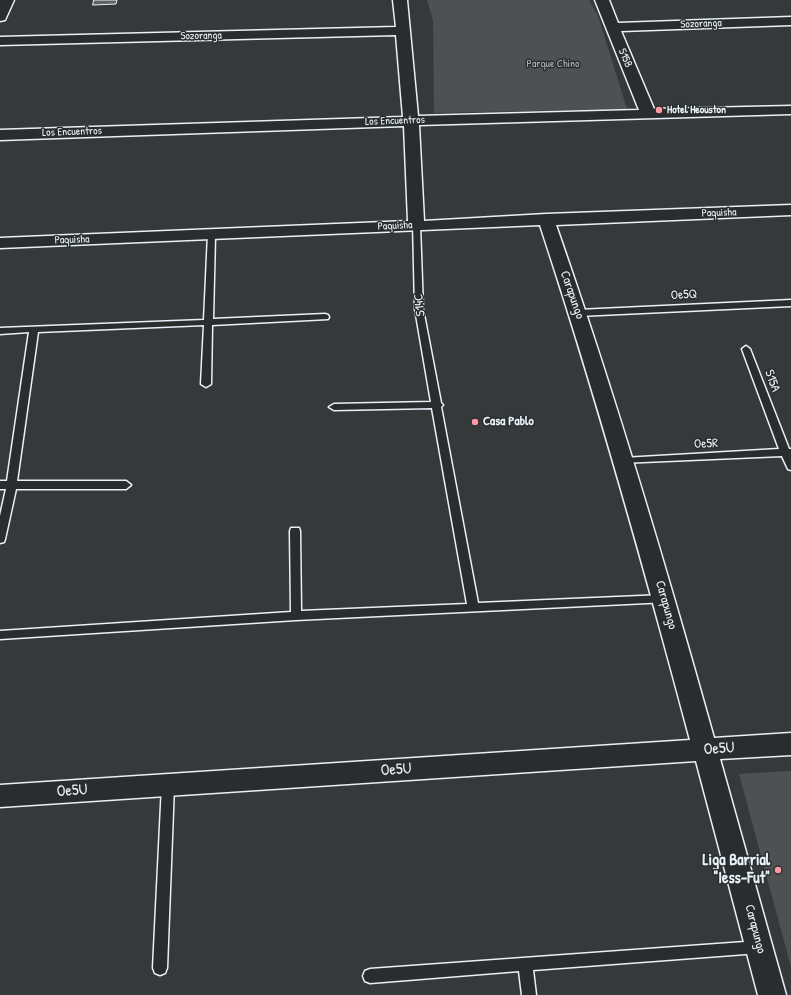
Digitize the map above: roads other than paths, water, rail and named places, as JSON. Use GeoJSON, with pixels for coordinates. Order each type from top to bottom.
{"type":"FeatureCollection","features":[{"type":"Feature","properties":{"kind":"street"},"geometry":{"type":"LineString","coordinates":[[0,17],[7,0]]}},
{"type":"Feature","properties":{"kind":"street","name":"S14C"},"geometry":{"type":"LineString","coordinates":[[400,0],[411,121],[416,225]]}},
{"type":"Feature","properties":{"kind":"street","name":"S15B"},"geometry":{"type":"LineString","coordinates":[[602,0],[649,115]]}},
{"type":"Feature","properties":{"kind":"street","name":"Sozoranga"},"geometry":{"type":"LineString","coordinates":[[612,27],[791,21]]}},
{"type":"Feature","properties":{"kind":"street","name":"Sozoranga"},"geometry":{"type":"LineString","coordinates":[[0,41],[402,31]]}},
{"type":"Feature","properties":{"kind":"street","name":"Los Encuentros"},"geometry":{"type":"LineString","coordinates":[[0,135],[791,110]]}},
{"type":"Feature","properties":{"kind":"street","name":"Paquisha"},"geometry":{"type":"LineString","coordinates":[[0,243],[210,236],[546,219],[791,210]]}},
{"type":"Feature","properties":{"kind":"street","name":"Carapungo"},"geometry":{"type":"LineString","coordinates":[[546,219],[578,313],[664,599],[772,995]]}},
{"type":"Feature","properties":{"kind":"street","name":"Oe5U"},"geometry":{"type":"LineString","coordinates":[[0,796],[791,744]]}},
{"type":"Feature","properties":{"kind":"lane","name":"S14C"},"geometry":{"type":"LineString","coordinates":[[416,225],[419,309],[438,405],[473,607]]}},
{"type":"Feature","properties":{"kind":"lane"},"geometry":{"type":"LineString","coordinates":[[206,384],[210,236]]}},
{"type":"Feature","properties":{"kind":"lane","name":"Oe5Q"},"geometry":{"type":"LineString","coordinates":[[578,313],[791,303]]}},
{"type":"Feature","properties":{"kind":"lane"},"geometry":{"type":"LineString","coordinates":[[0,331],[325,317]]}},
{"type":"Feature","properties":{"kind":"lane"},"geometry":{"type":"LineString","coordinates":[[0,538],[12,484],[34,329]]}},
{"type":"Feature","properties":{"kind":"lane","name":"S15A"},"geometry":{"type":"LineString","coordinates":[[746,349],[788,452],[791,467]]}},
{"type":"Feature","properties":{"kind":"lane"},"geometry":{"type":"LineString","coordinates":[[334,407],[438,405]]}},
{"type":"Feature","properties":{"kind":"lane","name":"Oe5R"},"geometry":{"type":"LineString","coordinates":[[623,461],[788,452]]}},
{"type":"Feature","properties":{"kind":"lane"},"geometry":{"type":"LineString","coordinates":[[0,485],[126,485]]}},
{"type":"Feature","properties":{"kind":"lane"},"geometry":{"type":"LineString","coordinates":[[295,531],[296,616]]}},
{"type":"Feature","properties":{"kind":"lane"},"geometry":{"type":"LineString","coordinates":[[0,635],[296,616],[664,599]]}},
{"type":"Feature","properties":{"kind":"lane"},"geometry":{"type":"LineString","coordinates":[[160,968],[168,785]]}},
{"type":"Feature","properties":{"kind":"lane"},"geometry":{"type":"LineString","coordinates":[[370,976],[760,947]]}},
{"type":"Feature","properties":{"kind":"lane"},"geometry":{"type":"LineString","coordinates":[[525,964],[529,995]]}},
{"type":"Feature","properties":{"kind":"place","name":"Hotel Heouston"},"geometry":{"type":"Point","coordinates":[659,110]}},
{"type":"Feature","properties":{"kind":"place","name":"Casa Pablo"},"geometry":{"type":"Point","coordinates":[475,422]}},
{"type":"Feature","properties":{"kind":"place","name":"Liga Barrial \"Iess-Fut\""},"geometry":{"type":"Point","coordinates":[778,870]}},
{"type":"Feature","properties":{"kind":"park label","name":"Parque Chino"},"geometry":{"type":"Point","coordinates":[553,64]}}]}
